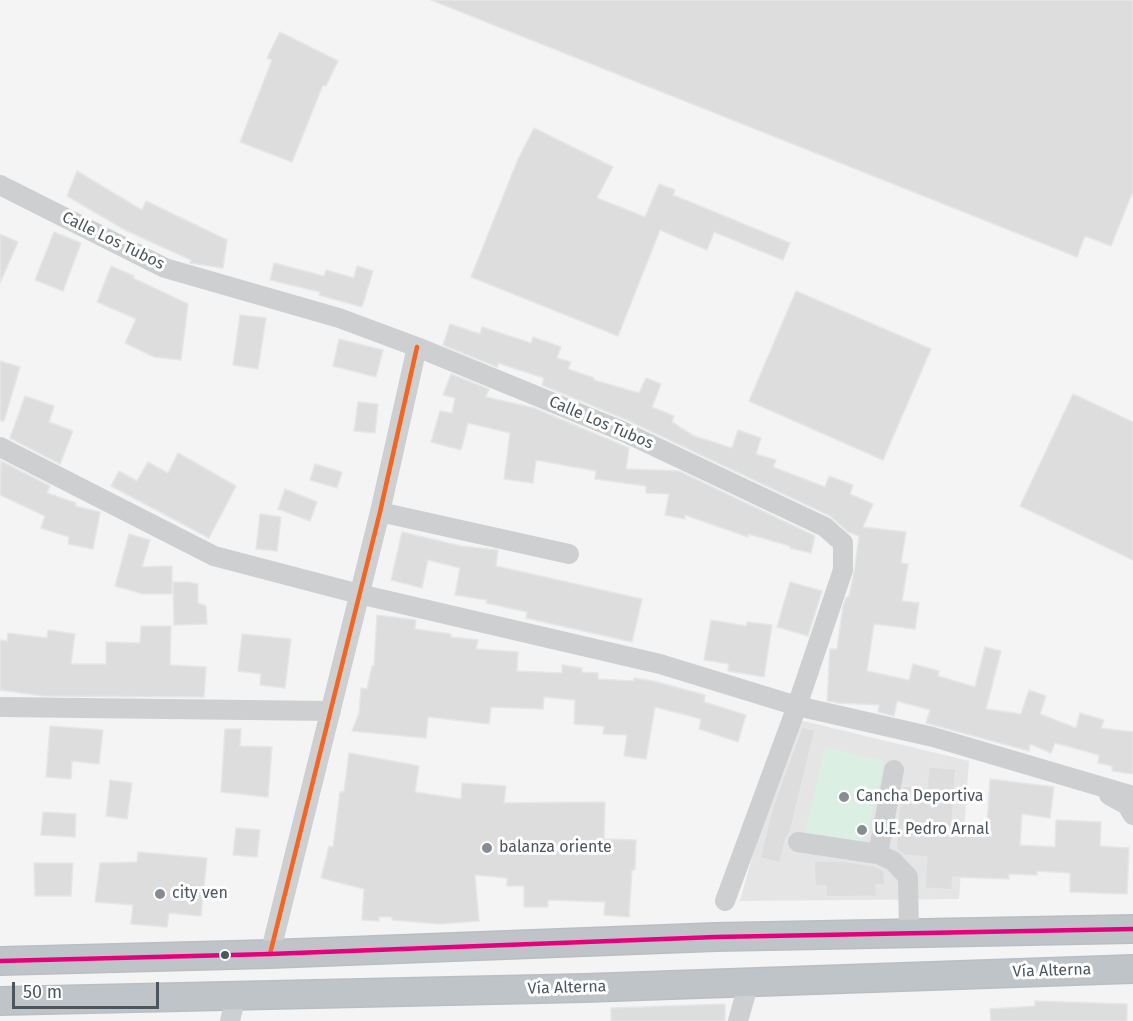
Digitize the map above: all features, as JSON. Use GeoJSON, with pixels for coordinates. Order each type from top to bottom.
{"type":"FeatureCollection","features":[{"type":"Feature","properties":{"kind":"highway"},"geometry":{"type":"LineString","coordinates":[[0,961],[270,954],[705,938],[1133,929]]}},
{"type":"Feature","properties":{"kind":"highway","name":"Vía Alterna"},"geometry":{"type":"LineString","coordinates":[[0,1001],[233,1008],[749,982],[1133,969]]}},
{"type":"Feature","properties":{"kind":"street","name":"Calle Los Tubos"},"geometry":{"type":"LineString","coordinates":[[0,185],[165,268],[339,318],[417,347],[622,431],[825,527],[843,543],[843,570],[797,706],[726,901]]}},
{"type":"Feature","properties":{"kind":"street"},"geometry":{"type":"LineString","coordinates":[[270,954],[380,512],[417,347]]}},
{"type":"Feature","properties":{"kind":"street"},"geometry":{"type":"LineString","coordinates":[[0,447],[214,556],[359,594],[660,664],[797,706],[933,737],[1133,796]]}},
{"type":"Feature","properties":{"kind":"street"},"geometry":{"type":"LineString","coordinates":[[380,512],[569,554]]}},
{"type":"Feature","properties":{"kind":"street"},"geometry":{"type":"LineString","coordinates":[[0,707],[331,711]]}},
{"type":"Feature","properties":{"kind":"street"},"geometry":{"type":"LineString","coordinates":[[878,854],[894,770]]}},
{"type":"Feature","properties":{"kind":"street"},"geometry":{"type":"LineString","coordinates":[[1083,781],[1127,805],[1133,815]]}},
{"type":"Feature","properties":{"kind":"street"},"geometry":{"type":"LineString","coordinates":[[798,842],[878,854],[894,861],[908,877],[909,933]]}},
{"type":"Feature","properties":{"kind":"street"},"geometry":{"type":"LineString","coordinates":[[738,1021],[749,982]]}},
{"type":"Feature","properties":{"kind":"shaded area","name":"U.E. Pedro Arnal"},"geometry":{"type":"Polygon","coordinates":[[[791,718],[969,761],[959,899],[740,901],[791,718]]]}},
{"type":"Feature","properties":{"kind":"green space","name":"Cancha Deportiva"},"geometry":{"type":"Polygon","coordinates":[[[825,747],[884,761],[864,847],[805,833],[825,747]]]}},
{"type":"Feature","properties":{"kind":"building"},"geometry":{"type":"Polygon","coordinates":[[[431,0],[1133,0],[1133,191],[1111,246],[1085,236],[1077,257],[431,0]]]}},
{"type":"Feature","properties":{"kind":"building"},"geometry":{"type":"Polygon","coordinates":[[[280,32],[338,61],[326,86],[323,85],[292,162],[240,142],[272,60],[267,58],[280,32]]]}},
{"type":"Feature","properties":{"kind":"building"},"geometry":{"type":"Polygon","coordinates":[[[534,128],[613,167],[597,198],[645,217],[659,184],[675,190],[673,195],[790,243],[783,260],[714,232],[707,250],[660,230],[618,336],[471,277],[518,159],[534,128]]]}},
{"type":"Feature","properties":{"kind":"building"},"geometry":{"type":"Polygon","coordinates":[[[77,171],[142,210],[146,201],[227,240],[223,268],[190,263],[191,260],[125,230],[67,196],[77,171]]]}},
{"type":"Feature","properties":{"kind":"building"},"geometry":{"type":"Polygon","coordinates":[[[54,232],[81,243],[63,291],[35,280],[54,232]]]}},
{"type":"Feature","properties":{"kind":"building"},"geometry":{"type":"Polygon","coordinates":[[[0,234],[18,242],[0,283],[0,234]]]}},
{"type":"Feature","properties":{"kind":"building"},"geometry":{"type":"Polygon","coordinates":[[[274,263],[324,276],[326,270],[354,278],[357,266],[373,271],[362,307],[319,295],[320,292],[270,280],[274,263]]]}},
{"type":"Feature","properties":{"kind":"building"},"geometry":{"type":"Polygon","coordinates":[[[111,266],[188,304],[181,360],[154,357],[125,343],[136,319],[97,302],[111,266]]]}},
{"type":"Feature","properties":{"kind":"building"},"geometry":{"type":"Polygon","coordinates":[[[796,291],[931,349],[883,460],[749,401],[796,291]]]}},
{"type":"Feature","properties":{"kind":"building"},"geometry":{"type":"Polygon","coordinates":[[[240,315],[266,318],[258,369],[233,365],[240,315]]]}},
{"type":"Feature","properties":{"kind":"building"},"geometry":{"type":"Polygon","coordinates":[[[450,324],[480,334],[482,327],[531,343],[533,337],[561,347],[557,358],[571,362],[568,369],[594,378],[594,380],[639,393],[646,378],[661,384],[652,407],[674,416],[672,422],[694,436],[732,448],[738,430],[761,438],[756,454],[776,460],[773,467],[825,487],[829,476],[853,485],[850,494],[873,504],[863,527],[906,532],[901,563],[908,564],[902,601],[919,603],[915,629],[874,624],[867,671],[909,680],[913,664],[939,671],[938,676],[975,687],[985,647],[1001,651],[986,709],[1021,714],[1029,690],[1046,696],[1040,714],[1076,728],[1080,713],[1104,720],[1101,728],[1133,732],[1133,774],[1112,771],[1112,766],[1098,763],[1099,755],[1055,743],[1051,753],[1030,744],[1029,751],[926,723],[930,710],[897,701],[894,716],[878,712],[879,705],[827,701],[830,649],[837,649],[843,606],[849,596],[859,536],[848,532],[830,516],[627,420],[542,385],[544,378],[498,363],[497,367],[443,345],[450,324]]]}},
{"type":"Feature","properties":{"kind":"building"},"geometry":{"type":"Polygon","coordinates":[[[339,339],[383,350],[376,377],[333,366],[339,339]]]}},
{"type":"Feature","properties":{"kind":"building"},"geometry":{"type":"Polygon","coordinates":[[[0,361],[20,367],[4,421],[0,421],[0,361]]]}},
{"type":"Feature","properties":{"kind":"building"},"geometry":{"type":"Polygon","coordinates":[[[451,374],[489,389],[486,397],[534,408],[629,448],[626,469],[679,471],[815,536],[811,553],[748,534],[748,537],[685,515],[685,519],[665,515],[669,494],[646,493],[646,486],[595,479],[596,471],[536,460],[533,483],[504,479],[510,433],[468,423],[461,450],[431,442],[440,411],[452,413],[455,398],[443,395],[451,374]]]}},
{"type":"Feature","properties":{"kind":"building"},"geometry":{"type":"Polygon","coordinates":[[[1073,394],[1133,422],[1133,560],[1020,506],[1073,394]]]}},
{"type":"Feature","properties":{"kind":"building"},"geometry":{"type":"Polygon","coordinates":[[[25,396],[54,406],[49,422],[73,431],[60,464],[10,438],[25,396]]]}},
{"type":"Feature","properties":{"kind":"building"},"geometry":{"type":"Polygon","coordinates":[[[358,402],[378,404],[375,433],[354,431],[358,402]]]}},
{"type":"Feature","properties":{"kind":"building"},"geometry":{"type":"Polygon","coordinates":[[[178,453],[236,486],[209,538],[111,486],[119,471],[137,481],[148,462],[168,473],[178,453]]]}},
{"type":"Feature","properties":{"kind":"building"},"geometry":{"type":"Polygon","coordinates":[[[1,461],[50,486],[47,493],[76,503],[75,506],[100,512],[93,549],[68,544],[69,537],[41,528],[45,516],[0,495],[1,461]]]}},
{"type":"Feature","properties":{"kind":"building"},"geometry":{"type":"Polygon","coordinates":[[[315,464],[342,472],[337,488],[310,480],[315,464]]]}},
{"type":"Feature","properties":{"kind":"building"},"geometry":{"type":"Polygon","coordinates":[[[285,489],[317,502],[310,521],[278,509],[285,489]]]}},
{"type":"Feature","properties":{"kind":"building"},"geometry":{"type":"Polygon","coordinates":[[[260,514],[281,517],[277,551],[256,549],[260,514]]]}},
{"type":"Feature","properties":{"kind":"building"},"geometry":{"type":"Polygon","coordinates":[[[402,532],[461,546],[498,550],[496,566],[642,599],[632,642],[526,618],[527,612],[486,603],[487,600],[455,595],[460,568],[428,560],[422,588],[391,580],[402,532]]]}},
{"type":"Feature","properties":{"kind":"building"},"geometry":{"type":"Polygon","coordinates":[[[129,534],[150,540],[142,567],[172,566],[172,594],[143,594],[115,586],[129,534]]]}},
{"type":"Feature","properties":{"kind":"building"},"geometry":{"type":"Polygon","coordinates":[[[173,582],[198,584],[198,603],[206,606],[207,624],[174,625],[173,582]]]}},
{"type":"Feature","properties":{"kind":"building"},"geometry":{"type":"Polygon","coordinates":[[[790,582],[822,591],[808,636],[777,627],[790,582]]]}},
{"type":"Feature","properties":{"kind":"building"},"geometry":{"type":"Polygon","coordinates":[[[377,615],[416,620],[415,629],[478,640],[476,649],[518,652],[517,671],[562,673],[562,665],[582,668],[582,672],[598,673],[598,679],[634,681],[634,678],[705,695],[704,702],[746,715],[738,742],[699,729],[701,719],[655,707],[646,759],[624,756],[627,735],[603,734],[604,726],[574,724],[575,700],[544,697],[543,709],[491,707],[489,724],[428,717],[426,738],[352,731],[359,713],[361,688],[367,689],[372,666],[374,666],[377,615]]]}},
{"type":"Feature","properties":{"kind":"building"},"geometry":{"type":"Polygon","coordinates":[[[711,620],[746,626],[747,622],[772,625],[764,677],[728,671],[729,664],[704,660],[711,620]]]}},
{"type":"Feature","properties":{"kind":"building"},"geometry":{"type":"Polygon","coordinates":[[[141,626],[171,626],[170,665],[206,667],[204,697],[43,696],[0,690],[0,640],[7,641],[8,633],[47,638],[48,630],[75,634],[71,664],[106,664],[106,642],[140,643],[141,626]]]}},
{"type":"Feature","properties":{"kind":"building"},"geometry":{"type":"Polygon","coordinates":[[[242,634],[291,639],[285,688],[260,685],[261,674],[238,671],[242,634]]]}},
{"type":"Feature","properties":{"kind":"building"},"geometry":{"type":"Polygon","coordinates":[[[50,726],[103,730],[99,764],[72,761],[71,779],[46,777],[50,726]]]}},
{"type":"Feature","properties":{"kind":"building"},"geometry":{"type":"Polygon","coordinates":[[[802,727],[815,730],[790,833],[786,838],[780,863],[760,858],[772,809],[802,727]]]}},
{"type":"Feature","properties":{"kind":"building"},"geometry":{"type":"Polygon","coordinates":[[[225,729],[241,729],[240,746],[272,747],[268,797],[221,792],[225,729]]]}},
{"type":"Feature","properties":{"kind":"building"},"geometry":{"type":"Polygon","coordinates":[[[349,753],[419,766],[415,792],[461,799],[462,783],[506,786],[504,803],[605,802],[604,839],[636,840],[629,917],[604,915],[605,902],[548,900],[548,907],[524,907],[524,886],[507,886],[507,878],[475,875],[479,921],[440,924],[392,920],[392,917],[379,917],[379,921],[362,920],[364,889],[321,878],[329,846],[333,847],[340,792],[344,792],[349,753]]]}},
{"type":"Feature","properties":{"kind":"building"},"geometry":{"type":"Polygon","coordinates":[[[929,767],[956,769],[952,824],[987,825],[990,779],[1054,787],[1050,818],[1022,814],[1020,845],[1055,847],[1056,820],[1101,822],[1100,846],[1129,848],[1127,894],[1070,892],[1070,873],[1037,871],[1037,875],[1009,874],[1009,879],[953,877],[952,890],[925,888],[927,857],[904,855],[896,849],[903,786],[927,788],[929,767]]]}},
{"type":"Feature","properties":{"kind":"building"},"geometry":{"type":"Polygon","coordinates":[[[110,780],[132,783],[127,819],[106,816],[110,780]]]}},
{"type":"Feature","properties":{"kind":"building"},"geometry":{"type":"Polygon","coordinates":[[[43,812],[76,814],[75,837],[41,835],[43,812]]]}},
{"type":"Feature","properties":{"kind":"building"},"geometry":{"type":"Polygon","coordinates":[[[236,828],[260,830],[257,857],[233,855],[236,828]]]}},
{"type":"Feature","properties":{"kind":"building"},"geometry":{"type":"Polygon","coordinates":[[[138,852],[207,858],[201,916],[169,913],[167,927],[131,924],[133,905],[95,902],[100,863],[137,862],[138,852]]]}},
{"type":"Feature","properties":{"kind":"building"},"geometry":{"type":"Polygon","coordinates":[[[814,861],[842,861],[874,866],[884,870],[885,885],[876,885],[877,896],[826,897],[826,886],[815,886],[814,861]]]}},
{"type":"Feature","properties":{"kind":"building"},"geometry":{"type":"Polygon","coordinates":[[[34,863],[73,863],[71,896],[35,896],[34,863]]]}},
{"type":"Feature","properties":{"kind":"building"},"geometry":{"type":"Polygon","coordinates":[[[1035,1001],[1127,1004],[1127,1021],[991,1021],[990,1009],[1035,1006],[1035,1001]]]}},
{"type":"Feature","properties":{"kind":"building"},"geometry":{"type":"Polygon","coordinates":[[[725,1004],[725,1021],[611,1021],[611,1008],[725,1004]]]}},
{"type":"Feature","properties":{"kind":"transit line"},"geometry":{"type":"LineString","coordinates":[[270,954],[380,512],[417,347]]}},
{"type":"Feature","properties":{"kind":"transit line"},"geometry":{"type":"LineString","coordinates":[[0,961],[270,954],[716,937],[1133,929]]}},
{"type":"Feature","properties":{"kind":"place","name":"Cancha Deportiva"},"geometry":{"type":"Point","coordinates":[844,797]}},
{"type":"Feature","properties":{"kind":"place","name":"U.E. Pedro Arnal"},"geometry":{"type":"Point","coordinates":[862,830]}},
{"type":"Feature","properties":{"kind":"place","name":"balanza oriente"},"geometry":{"type":"Point","coordinates":[487,848]}},
{"type":"Feature","properties":{"kind":"place","name":"city ven"},"geometry":{"type":"Point","coordinates":[160,894]}}]}
